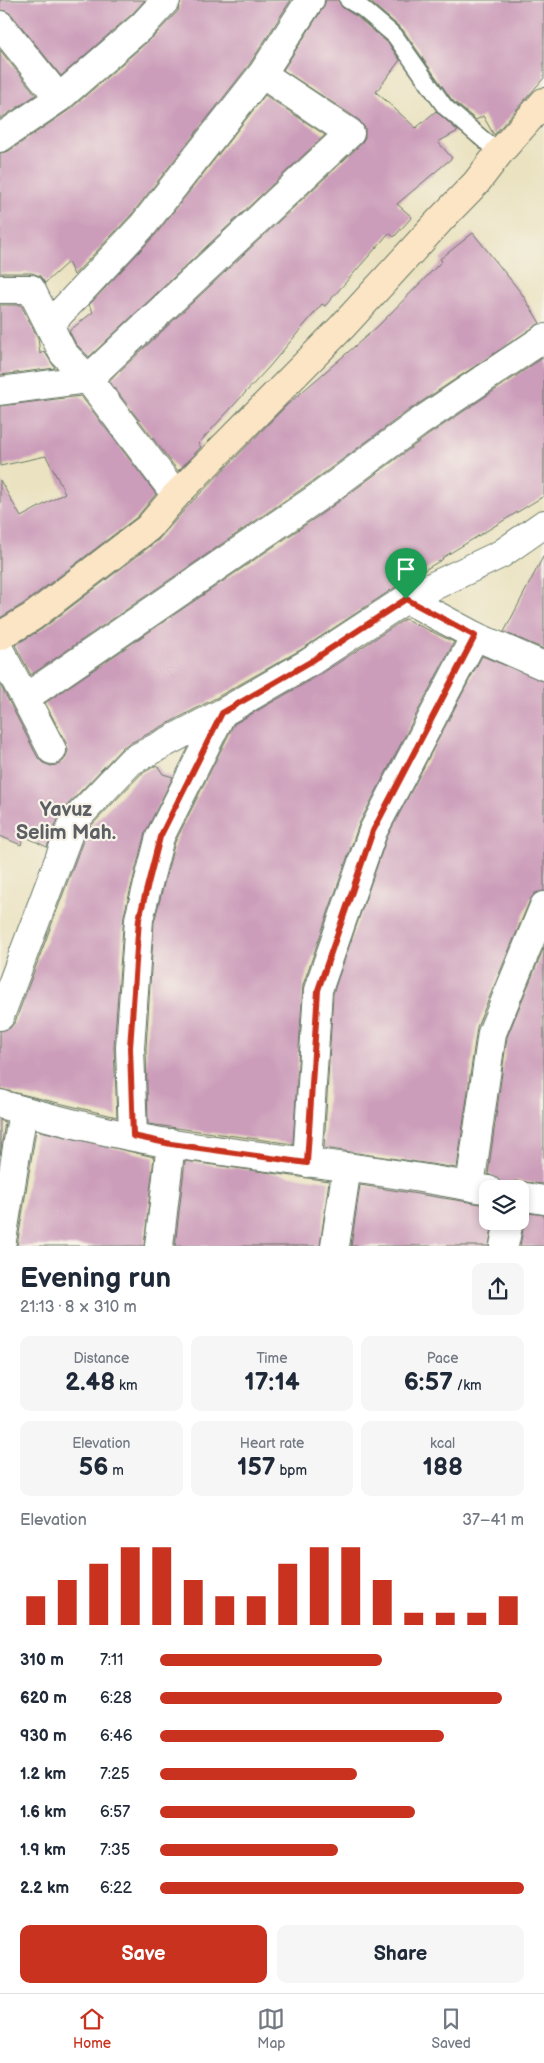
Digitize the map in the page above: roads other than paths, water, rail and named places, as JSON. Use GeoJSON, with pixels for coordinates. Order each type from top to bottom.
{"type":"FeatureCollection","features":[{"type":"Feature","properties":{"kind":"street"},"geometry":{"type":"LineString","coordinates":[[0,138],[59,98],[143,25],[166,0]]}},
{"type":"Feature","properties":{"kind":"street"},"geometry":{"type":"LineString","coordinates":[[50,324],[144,224],[262,74],[310,0]]}},
{"type":"Feature","properties":{"kind":"street"},"geometry":{"type":"LineString","coordinates":[[0,25],[59,98]]}},
{"type":"Feature","properties":{"kind":"street"},"geometry":{"type":"LineString","coordinates":[[0,391],[88,379],[350,133],[262,74]]}},
{"type":"Feature","properties":{"kind":"street"},"geometry":{"type":"LineString","coordinates":[[0,636],[32,616],[148,528],[176,495],[342,327],[476,183],[499,153],[541,114]]}},
{"type":"Feature","properties":{"kind":"street"},"geometry":{"type":"LineString","coordinates":[[0,289],[31,289],[50,324],[63,354],[88,379],[176,495]]}},
{"type":"Feature","properties":{"kind":"street"},"geometry":{"type":"LineString","coordinates":[[25,698],[321,495],[418,423],[544,338]]}},
{"type":"Feature","properties":{"kind":"street"},"geometry":{"type":"LineString","coordinates":[[0,1016],[73,822],[131,761],[222,713],[310,662],[406,599],[501,554],[544,524]]}},
{"type":"Feature","properties":{"kind":"street"},"geometry":{"type":"LineString","coordinates":[[406,599],[475,636],[544,666]]}},
{"type":"Feature","properties":{"kind":"street"},"geometry":{"type":"LineString","coordinates":[[307,1163],[318,990],[373,831],[475,636]]}},
{"type":"Feature","properties":{"kind":"street"},"geometry":{"type":"LineString","coordinates":[[0,651],[52,750]]}},
{"type":"Feature","properties":{"kind":"street"},"geometry":{"type":"LineString","coordinates":[[133,1136],[130,1048],[139,919],[160,837],[222,713]]}},
{"type":"Feature","properties":{"kind":"street"},"geometry":{"type":"LineString","coordinates":[[480,1180],[492,1033],[544,906]]}},
{"type":"Feature","properties":{"kind":"street"},"geometry":{"type":"LineString","coordinates":[[1,1246],[12,1107],[171,1144],[347,1167],[479,1188]]}},
{"type":"Feature","properties":{"kind":"street"},"geometry":{"type":"LineString","coordinates":[[159,1246],[171,1144]]}},
{"type":"Feature","properties":{"kind":"street"},"geometry":{"type":"LineString","coordinates":[[335,1246],[347,1167]]}},
{"type":"Feature","properties":{"kind":"street"},"geometry":{"type":"LineString","coordinates":[[529,1198],[544,1200]]}},
{"type":"Feature","properties":{"kind":"street"},"geometry":{"type":"LineString","coordinates":[[504,1246],[507,1230]]}},
{"type":"Feature","properties":{"kind":"lane"},"geometry":{"type":"LineString","coordinates":[[348,0],[362,8],[395,36],[445,108],[499,153]]}},
{"type":"Feature","properties":{"kind":"district","name":"Yavuz Selim Mah."},"geometry":{"type":"Point","coordinates":[66,822]}}]}
